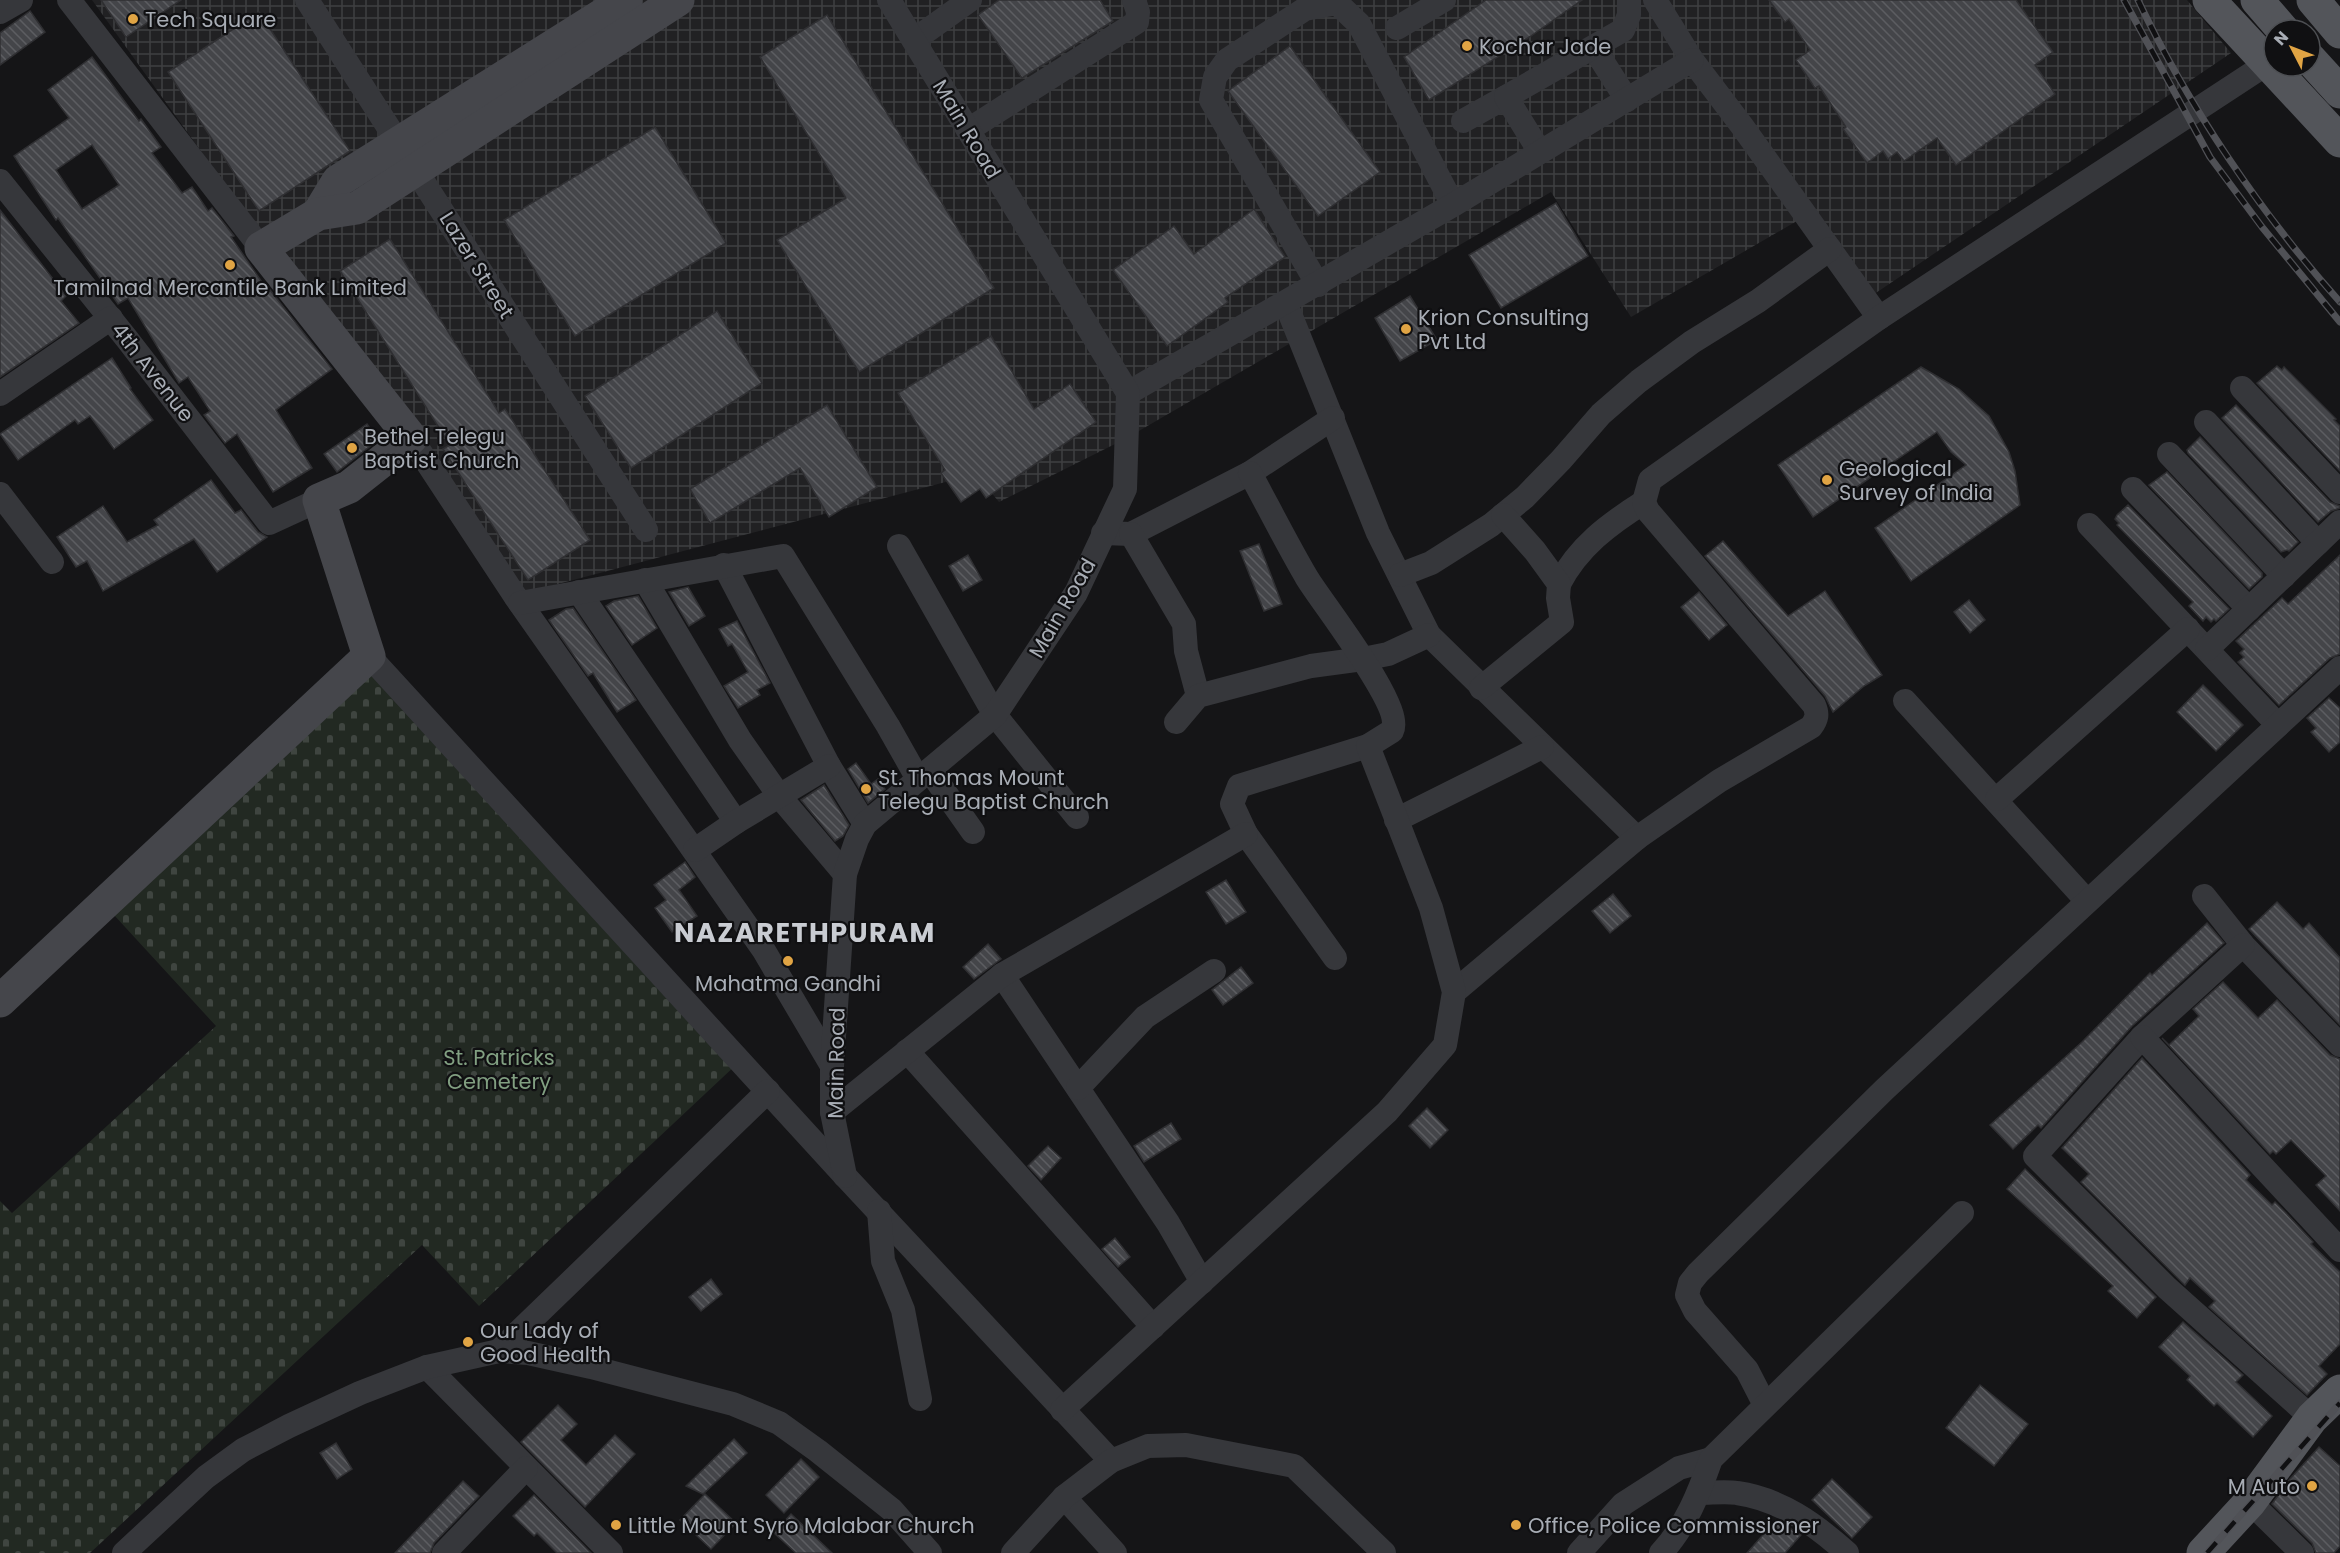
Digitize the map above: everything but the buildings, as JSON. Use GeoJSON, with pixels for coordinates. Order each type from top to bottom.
{"type":"FeatureCollection","features":[{"type":"Feature","properties":{"kind":"main road"},"geometry":{"type":"LineString","coordinates":[[318,214],[338,181],[627,0]]}},
{"type":"Feature","properties":{"kind":"main road"},"geometry":{"type":"LineString","coordinates":[[0,1001],[369,656],[319,500],[349,488],[411,438],[261,248],[318,214],[357,208],[678,0]]}},
{"type":"Feature","properties":{"kind":"main road"},"geometry":{"type":"LineString","coordinates":[[2209,0],[2262,57]]}},
{"type":"Feature","properties":{"kind":"main road"},"geometry":{"type":"LineString","coordinates":[[2257,0],[2273,18]]}},
{"type":"Feature","properties":{"kind":"main road"},"geometry":{"type":"LineString","coordinates":[[2313,0],[2340,32]]}},
{"type":"Feature","properties":{"kind":"main road"},"geometry":{"type":"LineString","coordinates":[[2322,72],[2340,92]]}},
{"type":"Feature","properties":{"kind":"main road"},"geometry":{"type":"LineString","coordinates":[[2282,78],[2340,141]]}},
{"type":"Feature","properties":{"kind":"main road"},"geometry":{"type":"LineString","coordinates":[[2203,1553],[2250,1502],[2312,1418],[2340,1391]]}},
{"type":"Feature","properties":{"kind":"street"},"geometry":{"type":"LineString","coordinates":[[0,12],[21,0]]}},
{"type":"Feature","properties":{"kind":"street"},"geometry":{"type":"LineString","coordinates":[[69,0],[261,248]]}},
{"type":"Feature","properties":{"kind":"street","name":"Lazer Street"},"geometry":{"type":"LineString","coordinates":[[307,0],[646,530]]}},
{"type":"Feature","properties":{"kind":"street","name":"Main Road"},"geometry":{"type":"LineString","coordinates":[[845,1176],[832,1112],[832,1066],[845,874],[857,839],[866,824],[995,715],[1076,593],[1125,489],[1128,393],[889,0]]}},
{"type":"Feature","properties":{"kind":"street"},"geometry":{"type":"LineString","coordinates":[[914,40],[970,0]]}},
{"type":"Feature","properties":{"kind":"street"},"geometry":{"type":"LineString","coordinates":[[968,130],[1137,22],[1138,12],[1134,0]]}},
{"type":"Feature","properties":{"kind":"street"},"geometry":{"type":"LineString","coordinates":[[1398,28],[1444,0]]}},
{"type":"Feature","properties":{"kind":"street"},"geometry":{"type":"LineString","coordinates":[[1463,121],[1623,30],[1629,15],[1629,0]]}},
{"type":"Feature","properties":{"kind":"street"},"geometry":{"type":"LineString","coordinates":[[1655,0],[1692,60],[1743,126],[1879,318]]}},
{"type":"Feature","properties":{"kind":"street"},"geometry":{"type":"LineString","coordinates":[[1318,285],[1211,100],[1215,77],[1227,60],[1305,9],[1337,3],[1359,24],[1454,205]]}},
{"type":"Feature","properties":{"kind":"street"},"geometry":{"type":"LineString","coordinates":[[1594,48],[1627,100]]}},
{"type":"Feature","properties":{"kind":"street"},"geometry":{"type":"LineString","coordinates":[[1128,393],[1286,304],[1454,205],[1692,60]]}},
{"type":"Feature","properties":{"kind":"street"},"geometry":{"type":"LineString","coordinates":[[1454,992],[1637,838],[1719,781],[1811,727],[1816,720],[1817,712],[1814,705],[1648,511],[1644,502],[1650,480],[1879,318],[2262,67]]}},
{"type":"Feature","properties":{"kind":"street"},"geometry":{"type":"LineString","coordinates":[[1506,97],[1540,152]]}},
{"type":"Feature","properties":{"kind":"street","name":"4th Avenue"},"geometry":{"type":"LineString","coordinates":[[3,190],[111,318],[269,523],[319,500]]}},
{"type":"Feature","properties":{"kind":"street"},"geometry":{"type":"LineString","coordinates":[[1400,575],[1431,563],[1503,515],[1561,460],[1601,414],[1640,381],[1692,342],[1758,301],[1830,249]]}},
{"type":"Feature","properties":{"kind":"street"},"geometry":{"type":"LineString","coordinates":[[1286,304],[1378,533],[1429,635],[1637,838]]}},
{"type":"Feature","properties":{"kind":"street"},"geometry":{"type":"LineString","coordinates":[[0,394],[111,318]]}},
{"type":"Feature","properties":{"kind":"street"},"geometry":{"type":"LineString","coordinates":[[2242,388],[2340,492]]}},
{"type":"Feature","properties":{"kind":"street"},"geometry":{"type":"LineString","coordinates":[[1103,533],[1131,534],[1250,473],[1333,418]]}},
{"type":"Feature","properties":{"kind":"street"},"geometry":{"type":"LineString","coordinates":[[2206,422],[2318,543]]}},
{"type":"Feature","properties":{"kind":"street"},"geometry":{"type":"LineString","coordinates":[[411,438],[520,603],[764,949],[832,1066]]}},
{"type":"Feature","properties":{"kind":"street"},"geometry":{"type":"LineString","coordinates":[[2169,454],[2284,576]]}},
{"type":"Feature","properties":{"kind":"street"},"geometry":{"type":"LineString","coordinates":[[1250,473],[1308,580],[1346,631],[1363,659],[1387,701],[1395,724],[1392,731],[1368,746],[1239,786],[1232,804],[1246,834],[1335,958]]}},
{"type":"Feature","properties":{"kind":"street"},"geometry":{"type":"LineString","coordinates":[[2133,489],[2249,609]]}},
{"type":"Feature","properties":{"kind":"street"},"geometry":{"type":"LineString","coordinates":[[0,494],[52,562]]}},
{"type":"Feature","properties":{"kind":"street"},"geometry":{"type":"LineString","coordinates":[[1482,688],[1562,622],[1558,598],[1559,584],[1568,566],[1595,536],[1644,502]]}},
{"type":"Feature","properties":{"kind":"street"},"geometry":{"type":"LineString","coordinates":[[1503,515],[1536,551],[1559,584]]}},
{"type":"Feature","properties":{"kind":"street"},"geometry":{"type":"LineString","coordinates":[[2207,649],[2340,522]]}},
{"type":"Feature","properties":{"kind":"street"},"geometry":{"type":"LineString","coordinates":[[2089,525],[2278,725]]}},
{"type":"Feature","properties":{"kind":"street"},"geometry":{"type":"LineString","coordinates":[[1131,534],[1184,624],[1186,651],[1198,696]]}},
{"type":"Feature","properties":{"kind":"street"},"geometry":{"type":"LineString","coordinates":[[899,546],[995,715],[1077,817]]}},
{"type":"Feature","properties":{"kind":"street"},"geometry":{"type":"LineString","coordinates":[[520,603],[783,556],[888,726],[924,775],[973,832]]}},
{"type":"Feature","properties":{"kind":"street"},"geometry":{"type":"LineString","coordinates":[[724,565],[829,766],[866,824]]}},
{"type":"Feature","properties":{"kind":"street"},"geometry":{"type":"LineString","coordinates":[[645,580],[740,740],[780,796],[845,874]]}},
{"type":"Feature","properties":{"kind":"street"},"geometry":{"type":"LineString","coordinates":[[579,592],[736,822]]}},
{"type":"Feature","properties":{"kind":"street"},"geometry":{"type":"LineString","coordinates":[[1997,799],[2188,630]]}},
{"type":"Feature","properties":{"kind":"street"},"geometry":{"type":"LineString","coordinates":[[1176,722],[1198,696],[1311,666],[1388,654],[1429,635]]}},
{"type":"Feature","properties":{"kind":"street"},"geometry":{"type":"LineString","coordinates":[[369,656],[845,1176],[1111,1461]]}},
{"type":"Feature","properties":{"kind":"street"},"geometry":{"type":"LineString","coordinates":[[1765,1405],[1756,1383],[1747,1370],[1695,1311],[1687,1295],[1690,1283],[1713,1257],[1885,1089],[2340,668]]}},
{"type":"Feature","properties":{"kind":"street"},"geometry":{"type":"LineString","coordinates":[[1905,701],[2088,901]]}},
{"type":"Feature","properties":{"kind":"street"},"geometry":{"type":"LineString","coordinates":[[1062,1410],[1387,1112],[1445,1045],[1454,992],[1431,908],[1368,746]]}},
{"type":"Feature","properties":{"kind":"street"},"geometry":{"type":"LineString","coordinates":[[1396,820],[1542,747]]}},
{"type":"Feature","properties":{"kind":"street"},"geometry":{"type":"LineString","coordinates":[[695,850],[736,822],[829,766]]}},
{"type":"Feature","properties":{"kind":"street"},"geometry":{"type":"LineString","coordinates":[[832,1112],[1002,975],[1246,834]]}},
{"type":"Feature","properties":{"kind":"street"},"geometry":{"type":"LineString","coordinates":[[2204,896],[2243,945],[2340,1045]]}},
{"type":"Feature","properties":{"kind":"street"},"geometry":{"type":"LineString","coordinates":[[2243,945],[2142,1037],[2035,1156],[2167,1288],[2312,1418]]}},
{"type":"Feature","properties":{"kind":"street"},"geometry":{"type":"LineString","coordinates":[[1078,1088],[1145,1017],[1214,971]]}},
{"type":"Feature","properties":{"kind":"street"},"geometry":{"type":"LineString","coordinates":[[1002,975],[1168,1223],[1202,1282]]}},
{"type":"Feature","properties":{"kind":"street"},"geometry":{"type":"LineString","coordinates":[[2142,1037],[2340,1251]]}},
{"type":"Feature","properties":{"kind":"street"},"geometry":{"type":"LineString","coordinates":[[907,1051],[1153,1327]]}},
{"type":"Feature","properties":{"kind":"street"},"geometry":{"type":"LineString","coordinates":[[499,1351],[768,1091]]}},
{"type":"Feature","properties":{"kind":"street"},"geometry":{"type":"LineString","coordinates":[[879,1211],[882,1261],[903,1310],[920,1399]]}},
{"type":"Feature","properties":{"kind":"street"},"geometry":{"type":"LineString","coordinates":[[1661,1553],[1675,1538],[1699,1493],[1711,1459],[1962,1213]]}},
{"type":"Feature","properties":{"kind":"street"},"geometry":{"type":"LineString","coordinates":[[124,1553],[206,1477],[243,1450],[360,1393],[427,1367],[499,1351],[528,1353],[591,1367],[733,1404],[778,1423],[818,1450],[892,1510],[930,1553]]}},
{"type":"Feature","properties":{"kind":"street"},"geometry":{"type":"LineString","coordinates":[[427,1367],[611,1553]]}},
{"type":"Feature","properties":{"kind":"street"},"geometry":{"type":"LineString","coordinates":[[1013,1553],[1064,1497],[1111,1461],[1148,1446],[1186,1445],[1294,1466],[1384,1553]]}},
{"type":"Feature","properties":{"kind":"street"},"geometry":{"type":"LineString","coordinates":[[1579,1553],[1623,1504],[1679,1468],[1711,1459]]}},
{"type":"Feature","properties":{"kind":"street"},"geometry":{"type":"LineString","coordinates":[[444,1553],[526,1468]]}},
{"type":"Feature","properties":{"kind":"street"},"geometry":{"type":"LineString","coordinates":[[1699,1493],[1735,1493],[1768,1500],[1803,1518],[1822,1545],[1847,1553]]}},
{"type":"Feature","properties":{"kind":"street"},"geometry":{"type":"LineString","coordinates":[[1064,1497],[1115,1553]]}},
{"type":"Feature","properties":{"kind":"street"},"geometry":{"type":"LineString","coordinates":[[2250,1502],[2302,1553]]}},
{"type":"Feature","properties":{"kind":"shaded area"},"geometry":{"type":"Polygon","coordinates":[[[92,0],[2187,0],[2231,53],[1861,303],[1809,214],[1631,317],[1551,192],[1125,439],[999,502],[976,474],[520,594],[92,0]]]}},
{"type":"Feature","properties":{"kind":"green space","name":"St. Patricks Cemetery"},"geometry":{"type":"Polygon","coordinates":[[[374,672],[738,1063],[479,1306],[422,1245],[90,1553],[0,1553],[0,1201],[12,1213],[216,1026],[114,915],[374,672]]]}},
{"type":"Feature","properties":{"kind":"railway"},"geometry":{"type":"LineString","coordinates":[[2124,0],[2210,157],[2262,227],[2340,322]]}},
{"type":"Feature","properties":{"kind":"railway"},"geometry":{"type":"LineString","coordinates":[[2138,0],[2180,80],[2228,158],[2283,233],[2340,302]]}},
{"type":"Feature","properties":{"kind":"railway"},"geometry":{"type":"LineString","coordinates":[[2207,1553],[2340,1403]]}},
{"type":"Feature","properties":{"kind":"place","name":"Tech Square"},"geometry":{"type":"Point","coordinates":[133,19]}},
{"type":"Feature","properties":{"kind":"place","name":"Kochar Jade"},"geometry":{"type":"Point","coordinates":[1467,46]}},
{"type":"Feature","properties":{"kind":"place","name":"Tamilnad Mercantile Bank Limited"},"geometry":{"type":"Point","coordinates":[230,265]}},
{"type":"Feature","properties":{"kind":"place","name":"Krion Consulting Pvt Ltd"},"geometry":{"type":"Point","coordinates":[1406,329]}},
{"type":"Feature","properties":{"kind":"place","name":"Bethel Telegu Baptist Church"},"geometry":{"type":"Point","coordinates":[352,448]}},
{"type":"Feature","properties":{"kind":"place","name":"Geological Survey of India"},"geometry":{"type":"Point","coordinates":[1827,480]}},
{"type":"Feature","properties":{"kind":"place","name":"St. Thomas Mount Telegu Baptist Church"},"geometry":{"type":"Point","coordinates":[866,789]}},
{"type":"Feature","properties":{"kind":"place","name":"Mahatma Gandhi"},"geometry":{"type":"Point","coordinates":[788,961]}},
{"type":"Feature","properties":{"kind":"place","name":"Our Lady of Good Health"},"geometry":{"type":"Point","coordinates":[468,1342]}},
{"type":"Feature","properties":{"kind":"place","name":"M Auto"},"geometry":{"type":"Point","coordinates":[2312,1486]}},
{"type":"Feature","properties":{"kind":"place","name":"Little Mount Syro Malabar Church"},"geometry":{"type":"Point","coordinates":[616,1525]}},
{"type":"Feature","properties":{"kind":"place","name":"Office, Police Commissioner"},"geometry":{"type":"Point","coordinates":[1516,1525]}},
{"type":"Feature","properties":{"kind":"district","name":"NAZARETHPURAM"},"geometry":{"type":"Point","coordinates":[805,932]}}]}
